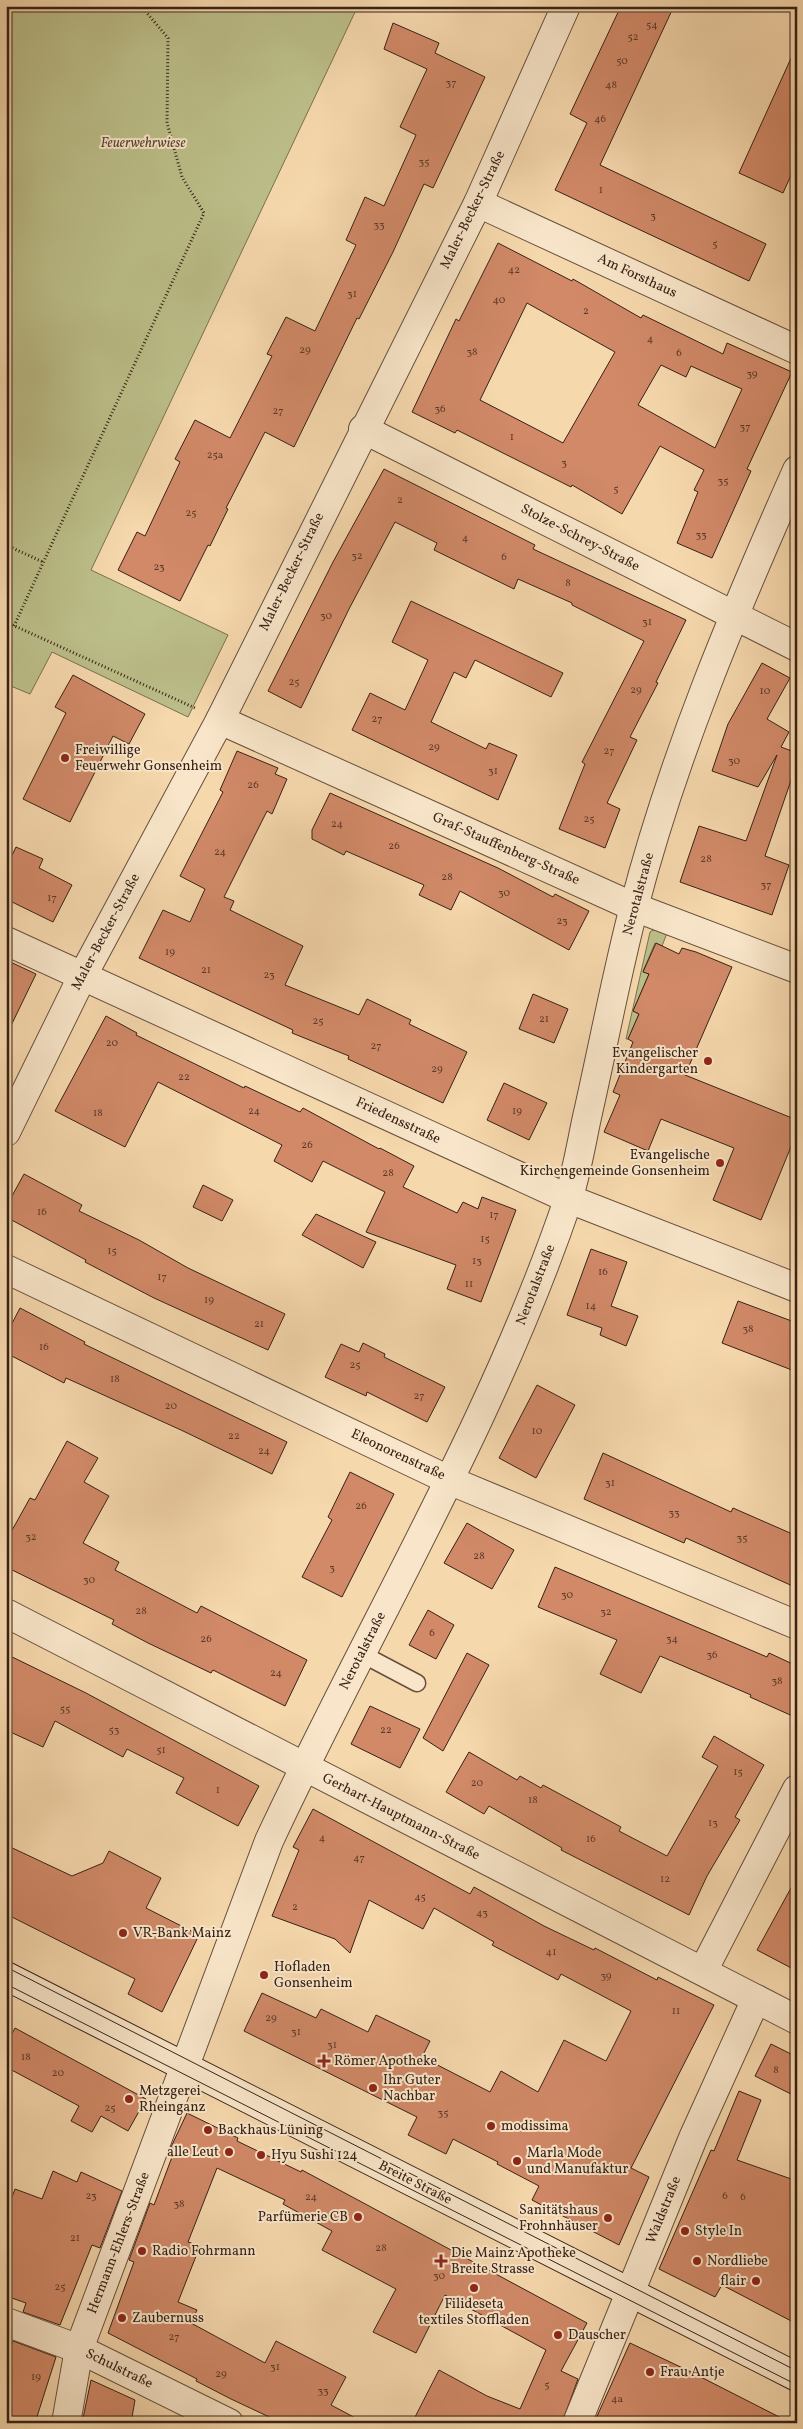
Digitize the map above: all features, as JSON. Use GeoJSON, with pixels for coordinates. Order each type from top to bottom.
{"type":"FeatureCollection","features":[{"type":"Feature","properties":{"kind":"street","name":"Maler-Becker-Straße"},"geometry":{"type":"LineString","coordinates":[[6,1132],[211,716],[363,429],[478,203],[566,6]]}},
{"type":"Feature","properties":{"kind":"street","name":"Am Forsthaus"},"geometry":{"type":"LineString","coordinates":[[478,203],[797,350]]}},
{"type":"Feature","properties":{"kind":"street","name":"Stolze-Schrey-Straße"},"geometry":{"type":"LineString","coordinates":[[363,429],[797,647]]}},
{"type":"Feature","properties":{"kind":"street","name":"Nerotalstraße"},"geometry":{"type":"LineString","coordinates":[[186,2067],[269,1841],[304,1767],[451,1480],[524,1318],[569,1199],[634,907],[670,787],[734,614],[797,470]]}},
{"type":"Feature","properties":{"kind":"street","name":"Graf-Stauffenberg-Straße"},"geometry":{"type":"LineString","coordinates":[[211,716],[634,907],[797,969]]}},
{"type":"Feature","properties":{"kind":"street","name":"Friedensstraße"},"geometry":{"type":"LineString","coordinates":[[6,941],[569,1199],[797,1288]]}},
{"type":"Feature","properties":{"kind":"street","name":"Eleonorenstraße"},"geometry":{"type":"LineString","coordinates":[[6,1269],[451,1480],[797,1625]]}},
{"type":"Feature","properties":{"kind":"street","name":"Gerhart-Hauptmann-Straße"},"geometry":{"type":"LineString","coordinates":[[6,1613],[797,2020]]}},
{"type":"Feature","properties":{"kind":"street"},"geometry":{"type":"LineString","coordinates":[[703,1971],[797,1789]]}},
{"type":"Feature","properties":{"kind":"street","name":"Breite Straße"},"geometry":{"type":"LineString","coordinates":[[6,1976],[797,2377]]}},
{"type":"Feature","properties":{"kind":"street","name":"Waldstraße"},"geometry":{"type":"LineString","coordinates":[[576,2423],[693,2138],[756,1999]]}},
{"type":"Feature","properties":{"kind":"street","name":"Hermann-Ehlers-Straße"},"geometry":{"type":"LineString","coordinates":[[66,2423],[79,2349],[186,2067]]}},
{"type":"Feature","properties":{"kind":"street","name":"Schulstraße"},"geometry":{"type":"LineString","coordinates":[[6,2322],[79,2349],[229,2423]]}},
{"type":"Feature","properties":{"kind":"lane"},"geometry":{"type":"LineString","coordinates":[[362,1654],[417,1683]]}},
{"type":"Feature","properties":{"kind":"path"},"geometry":{"type":"LineString","coordinates":[[14,626],[204,213],[182,177],[167,123],[168,38],[141,6]]}},
{"type":"Feature","properties":{"kind":"path"},"geometry":{"type":"LineString","coordinates":[[6,545],[43,562]]}},
{"type":"Feature","properties":{"kind":"path"},"geometry":{"type":"LineString","coordinates":[[6,622],[211,716]]}},
{"type":"Feature","properties":{"kind":"green space","name":"Feuerwehrwiese"},"geometry":{"type":"Polygon","coordinates":[[[6,6],[348,6],[356,10],[91,570],[228,635],[188,717],[52,652],[30,694],[6,684],[6,6]]]}},
{"type":"Feature","properties":{"kind":"green space"},"geometry":{"type":"Polygon","coordinates":[[[655,929],[667,933],[662,946],[655,943],[643,971],[649,974],[633,1011],[639,1014],[628,1039],[626,1039],[650,932],[655,929]]]}},
{"type":"Feature","properties":{"kind":"building"},"geometry":{"type":"Polygon","coordinates":[[[621,6],[674,6],[600,165],[766,244],[749,281],[555,190],[587,123],[570,114],[621,6]]]}},
{"type":"Feature","properties":{"kind":"building"},"geometry":{"type":"Polygon","coordinates":[[[393,23],[439,43],[435,53],[485,77],[433,188],[424,184],[393,252],[359,319],[357,318],[294,447],[265,432],[226,508],[228,509],[210,546],[208,545],[180,601],[118,570],[137,532],[145,536],[180,462],[175,459],[195,420],[230,438],[272,356],[267,354],[286,317],[315,331],[356,245],[346,240],[365,197],[384,206],[416,135],[400,127],[427,69],[384,49],[393,23]]]}},
{"type":"Feature","properties":{"kind":"building"},"geometry":{"type":"Polygon","coordinates":[[[797,45],[797,162],[783,193],[739,173],[797,45]]]}},
{"type":"Feature","properties":{"kind":"building"},"geometry":{"type":"Polygon","coordinates":[[[498,243],[572,281],[573,279],[641,318],[643,315],[723,354],[727,343],[792,372],[747,469],[751,471],[712,558],[677,543],[698,492],[694,490],[704,470],[660,446],[622,514],[572,485],[571,487],[457,430],[455,433],[412,412],[456,319],[459,321],[498,243]],[[527,303],[480,400],[563,443],[615,352],[527,303]],[[661,365],[638,405],[715,448],[742,389],[691,366],[686,377],[661,365]]]}},
{"type":"Feature","properties":{"kind":"building"},"geometry":{"type":"Polygon","coordinates":[[[384,469],[535,545],[533,549],[686,620],[656,682],[658,683],[630,737],[637,740],[607,803],[620,809],[605,848],[559,829],[585,764],[582,762],[644,641],[572,605],[572,603],[518,579],[514,589],[434,550],[437,543],[395,522],[349,609],[301,708],[268,691],[333,562],[384,469]]]}},
{"type":"Feature","properties":{"kind":"building"},"geometry":{"type":"Polygon","coordinates":[[[411,601],[563,673],[551,697],[475,660],[466,678],[454,672],[431,722],[486,749],[489,743],[517,755],[498,800],[352,730],[370,693],[405,710],[428,660],[392,642],[411,601]]]}},
{"type":"Feature","properties":{"kind":"building"},"geometry":{"type":"Polygon","coordinates":[[[762,663],[790,678],[767,719],[789,732],[781,747],[797,753],[797,763],[765,856],[789,865],[772,915],[680,882],[699,826],[746,841],[777,755],[758,787],[712,771],[728,724],[762,663]]]}},
{"type":"Feature","properties":{"kind":"building"},"geometry":{"type":"Polygon","coordinates":[[[73,675],[145,714],[129,744],[113,736],[70,822],[23,799],[66,713],[55,707],[73,675]]]}},
{"type":"Feature","properties":{"kind":"building"},"geometry":{"type":"Polygon","coordinates":[[[237,751],[278,768],[275,774],[287,779],[272,814],[267,811],[224,897],[234,901],[230,910],[303,946],[285,985],[359,1015],[367,999],[411,1020],[409,1024],[467,1052],[443,1103],[348,1059],[349,1056],[292,1033],[293,1030],[139,958],[163,910],[190,922],[205,889],[180,876],[223,792],[220,790],[237,751]]]}},
{"type":"Feature","properties":{"kind":"building"},"geometry":{"type":"Polygon","coordinates":[[[330,793],[498,868],[553,897],[555,894],[589,911],[569,950],[460,891],[451,910],[419,895],[424,885],[346,851],[344,855],[312,839],[312,830],[330,793]]]}},
{"type":"Feature","properties":{"kind":"building"},"geometry":{"type":"Polygon","coordinates":[[[16,847],[43,859],[39,868],[72,885],[53,922],[6,899],[6,868],[16,847]]]}},
{"type":"Feature","properties":{"kind":"building"},"geometry":{"type":"Polygon","coordinates":[[[656,943],[679,954],[682,948],[732,967],[685,1075],[797,1120],[797,1132],[761,1220],[713,1200],[734,1148],[661,1119],[648,1151],[604,1132],[620,1095],[613,1092],[633,1042],[628,1039],[639,1014],[633,1011],[649,974],[643,972],[656,943]]]}},
{"type":"Feature","properties":{"kind":"building"},"geometry":{"type":"Polygon","coordinates":[[[6,960],[36,974],[6,1036],[6,960]]]}},
{"type":"Feature","properties":{"kind":"building"},"geometry":{"type":"Polygon","coordinates":[[[533,994],[568,1009],[554,1043],[519,1029],[533,994]]]}},
{"type":"Feature","properties":{"kind":"building"},"geometry":{"type":"Polygon","coordinates":[[[106,1016],[137,1033],[136,1035],[244,1088],[245,1086],[300,1112],[303,1108],[414,1166],[403,1187],[457,1213],[463,1202],[478,1209],[482,1197],[516,1210],[481,1302],[447,1289],[456,1265],[366,1232],[385,1192],[323,1161],[312,1182],[274,1161],[282,1145],[158,1082],[125,1147],[55,1111],[106,1016]]]}},
{"type":"Feature","properties":{"kind":"building"},"geometry":{"type":"Polygon","coordinates":[[[504,1083],[547,1103],[529,1140],[487,1120],[504,1083]]]}},
{"type":"Feature","properties":{"kind":"building"},"geometry":{"type":"Polygon","coordinates":[[[24,1174],[82,1205],[79,1211],[139,1240],[188,1268],[285,1314],[268,1350],[154,1298],[85,1262],[86,1260],[6,1217],[6,1207],[24,1174]]]}},
{"type":"Feature","properties":{"kind":"building"},"geometry":{"type":"Polygon","coordinates":[[[203,1185],[233,1200],[222,1221],[193,1207],[203,1185]]]}},
{"type":"Feature","properties":{"kind":"building"},"geometry":{"type":"Polygon","coordinates":[[[316,1214],[376,1242],[363,1268],[302,1235],[316,1214]]]}},
{"type":"Feature","properties":{"kind":"building"},"geometry":{"type":"Polygon","coordinates":[[[591,1249],[627,1262],[611,1306],[638,1316],[626,1346],[600,1335],[602,1328],[567,1315],[591,1249]]]}},
{"type":"Feature","properties":{"kind":"building"},"geometry":{"type":"Polygon","coordinates":[[[738,1301],[797,1323],[797,1372],[722,1343],[738,1301]]]}},
{"type":"Feature","properties":{"kind":"building"},"geometry":{"type":"Polygon","coordinates":[[[20,1308],[85,1342],[84,1344],[287,1442],[272,1474],[66,1378],[64,1383],[6,1353],[6,1335],[20,1308]]]}},
{"type":"Feature","properties":{"kind":"building"},"geometry":{"type":"Polygon","coordinates":[[[363,1343],[385,1354],[384,1357],[445,1387],[427,1422],[367,1392],[366,1396],[325,1377],[341,1344],[359,1352],[363,1343]]]}},
{"type":"Feature","properties":{"kind":"building"},"geometry":{"type":"Polygon","coordinates":[[[537,1385],[575,1405],[536,1478],[499,1458],[537,1385]]]}},
{"type":"Feature","properties":{"kind":"building"},"geometry":{"type":"Polygon","coordinates":[[[67,1441],[98,1458],[84,1482],[109,1496],[83,1543],[119,1562],[115,1570],[197,1613],[201,1606],[307,1660],[285,1706],[213,1670],[211,1673],[148,1643],[112,1624],[114,1620],[6,1567],[6,1541],[30,1498],[35,1500],[67,1441]]]}},
{"type":"Feature","properties":{"kind":"building"},"geometry":{"type":"Polygon","coordinates":[[[603,1453],[731,1512],[733,1508],[797,1536],[797,1588],[686,1538],[684,1543],[584,1499],[603,1453]]]}},
{"type":"Feature","properties":{"kind":"building"},"geometry":{"type":"Polygon","coordinates":[[[350,1472],[394,1494],[342,1597],[302,1577],[332,1520],[328,1517],[350,1472]]]}},
{"type":"Feature","properties":{"kind":"building"},"geometry":{"type":"Polygon","coordinates":[[[467,1523],[514,1550],[492,1589],[444,1563],[467,1523]]]}},
{"type":"Feature","properties":{"kind":"building"},"geometry":{"type":"Polygon","coordinates":[[[555,1567],[767,1657],[769,1653],[797,1666],[797,1718],[750,1697],[751,1695],[660,1656],[641,1693],[600,1674],[617,1640],[538,1607],[555,1567]]]}},
{"type":"Feature","properties":{"kind":"building"},"geometry":{"type":"Polygon","coordinates":[[[428,1610],[454,1625],[436,1659],[409,1645],[428,1610]]]}},
{"type":"Feature","properties":{"kind":"building"},"geometry":{"type":"Polygon","coordinates":[[[467,1653],[489,1665],[443,1751],[423,1738],[467,1653]]]}},
{"type":"Feature","properties":{"kind":"building"},"geometry":{"type":"Polygon","coordinates":[[[6,1654],[86,1693],[259,1786],[238,1826],[176,1793],[184,1778],[127,1749],[123,1757],[55,1721],[43,1747],[6,1730],[6,1654]]]}},
{"type":"Feature","properties":{"kind":"building"},"geometry":{"type":"Polygon","coordinates":[[[370,1706],[420,1729],[400,1768],[351,1744],[370,1706]]]}},
{"type":"Feature","properties":{"kind":"building"},"geometry":{"type":"Polygon","coordinates":[[[714,1736],[764,1765],[735,1817],[740,1820],[707,1876],[689,1915],[561,1850],[562,1848],[489,1806],[484,1814],[446,1792],[469,1752],[517,1780],[520,1776],[541,1788],[543,1785],[621,1827],[619,1831],[667,1856],[718,1766],[702,1757],[714,1736]]]}},
{"type":"Feature","properties":{"kind":"building"},"geometry":{"type":"Polygon","coordinates":[[[313,1809],[470,1894],[474,1887],[544,1926],[594,1950],[595,1948],[657,1980],[658,1977],[714,2005],[631,2168],[649,2177],[619,2245],[532,2200],[539,2186],[497,2164],[498,2162],[453,2139],[446,2154],[408,2135],[417,2117],[244,2031],[262,1993],[316,2018],[321,2009],[368,2032],[376,2015],[430,2041],[422,2057],[490,2092],[501,2071],[538,2092],[564,2040],[606,2061],[631,2011],[561,1974],[558,1980],[492,1945],[494,1942],[434,1908],[423,1929],[369,1900],[350,1953],[335,1939],[272,1916],[299,1850],[293,1847],[313,1809]]]}},
{"type":"Feature","properties":{"kind":"building","name":"VR-Bank Mainz"},"geometry":{"type":"Polygon","coordinates":[[[6,1845],[72,1876],[103,1863],[109,1851],[161,1878],[146,1908],[199,1935],[162,2012],[128,1994],[135,1979],[6,1914],[6,1845]]]}},
{"type":"Feature","properties":{"kind":"building"},"geometry":{"type":"Polygon","coordinates":[[[797,1877],[797,1971],[757,1950],[797,1877]]]}},
{"type":"Feature","properties":{"kind":"building"},"geometry":{"type":"Polygon","coordinates":[[[15,2028],[146,2099],[128,2131],[101,2116],[92,2132],[71,2121],[79,2106],[6,2067],[6,2045],[15,2028]]]}},
{"type":"Feature","properties":{"kind":"building"},"geometry":{"type":"Polygon","coordinates":[[[771,2044],[797,2057],[797,2097],[755,2076],[771,2044]]]}},
{"type":"Feature","properties":{"kind":"building"},"geometry":{"type":"Polygon","coordinates":[[[739,2091],[761,2100],[737,2160],[797,2181],[797,2324],[722,2285],[715,2297],[659,2269],[711,2150],[714,2151],[739,2091]]]}},
{"type":"Feature","properties":{"kind":"building"},"geometry":{"type":"Polygon","coordinates":[[[187,2113],[238,2138],[237,2141],[301,2172],[302,2170],[587,2323],[561,2371],[578,2379],[562,2423],[412,2423],[439,2370],[487,2396],[520,2409],[546,2350],[445,2295],[416,2353],[373,2332],[396,2289],[322,2250],[332,2231],[283,2204],[285,2200],[217,2168],[188,2242],[200,2246],[178,2302],[197,2310],[191,2323],[265,2363],[276,2341],[346,2377],[331,2405],[365,2423],[282,2423],[196,2381],[197,2379],[108,2333],[134,2262],[129,2260],[150,2203],[154,2205],[175,2149],[171,2147],[187,2113]]]}},
{"type":"Feature","properties":{"kind":"building"},"geometry":{"type":"Polygon","coordinates":[[[53,2171],[77,2182],[81,2172],[122,2191],[100,2248],[92,2245],[60,2325],[23,2312],[26,2303],[6,2296],[6,2213],[15,2189],[42,2199],[53,2171]]]}},
{"type":"Feature","properties":{"kind":"building"},"geometry":{"type":"Polygon","coordinates":[[[13,2341],[56,2357],[35,2423],[6,2423],[6,2362],[13,2341]]]}},
{"type":"Feature","properties":{"kind":"building"},"geometry":{"type":"Polygon","coordinates":[[[630,2343],[689,2371],[791,2423],[594,2423],[630,2343]]]}},
{"type":"Feature","properties":{"kind":"building"},"geometry":{"type":"Polygon","coordinates":[[[91,2380],[135,2400],[131,2423],[82,2423],[91,2380]]]}},
{"type":"Feature","properties":{"kind":"tram line"},"geometry":{"type":"LineString","coordinates":[[6,1967],[797,2371]]}},
{"type":"Feature","properties":{"kind":"tram line"},"geometry":{"type":"LineString","coordinates":[[6,1984],[797,2385]]}},
{"type":"Feature","properties":{"kind":"place","name":"Freiwillige Feuerwehr Gonsenheim"},"geometry":{"type":"Point","coordinates":[65,758]}},
{"type":"Feature","properties":{"kind":"place","name":"Evangelischer Kindergarten"},"geometry":{"type":"Point","coordinates":[708,1061]}},
{"type":"Feature","properties":{"kind":"place","name":"Evangelische Kirchengemeinde Gonsenheim"},"geometry":{"type":"Point","coordinates":[720,1163]}},
{"type":"Feature","properties":{"kind":"place","name":"VR-Bank Mainz"},"geometry":{"type":"Point","coordinates":[123,1933]}},
{"type":"Feature","properties":{"kind":"place","name":"Hofladen Gonsenheim"},"geometry":{"type":"Point","coordinates":[264,1975]}},
{"type":"Feature","properties":{"kind":"place","name":"Römer Apotheke"},"geometry":{"type":"Point","coordinates":[324,2061]}},
{"type":"Feature","properties":{"kind":"place","name":"Ihr Guter Nachbar"},"geometry":{"type":"Point","coordinates":[373,2088]}},
{"type":"Feature","properties":{"kind":"place","name":"Metzgerei Rheinganz"},"geometry":{"type":"Point","coordinates":[129,2099]}},
{"type":"Feature","properties":{"kind":"place","name":"modissima"},"geometry":{"type":"Point","coordinates":[491,2126]}},
{"type":"Feature","properties":{"kind":"place","name":"Backhaus Lüning"},"geometry":{"type":"Point","coordinates":[208,2130]}},
{"type":"Feature","properties":{"kind":"place","name":"alle Leut"},"geometry":{"type":"Point","coordinates":[229,2152]}},
{"type":"Feature","properties":{"kind":"place","name":"Hyu Sushi 124"},"geometry":{"type":"Point","coordinates":[261,2155]}},
{"type":"Feature","properties":{"kind":"place","name":"Marla Mode und Manufaktur"},"geometry":{"type":"Point","coordinates":[517,2161]}},
{"type":"Feature","properties":{"kind":"place","name":"Parfümerie CB"},"geometry":{"type":"Point","coordinates":[358,2217]}},
{"type":"Feature","properties":{"kind":"place","name":"Sanitätshaus Frohnhäuser"},"geometry":{"type":"Point","coordinates":[608,2218]}},
{"type":"Feature","properties":{"kind":"place","name":"Style In"},"geometry":{"type":"Point","coordinates":[685,2231]}},
{"type":"Feature","properties":{"kind":"place","name":"Radio Fohrmann"},"geometry":{"type":"Point","coordinates":[142,2251]}},
{"type":"Feature","properties":{"kind":"place","name":"Die Mainz Apotheke Breite Strasse"},"geometry":{"type":"Point","coordinates":[441,2261]}},
{"type":"Feature","properties":{"kind":"place","name":"Nordliebe"},"geometry":{"type":"Point","coordinates":[697,2261]}},
{"type":"Feature","properties":{"kind":"place","name":"flair"},"geometry":{"type":"Point","coordinates":[756,2281]}},
{"type":"Feature","properties":{"kind":"place","name":"Filideseta textiles Stoffladen"},"geometry":{"type":"Point","coordinates":[474,2288]}},
{"type":"Feature","properties":{"kind":"place","name":"Zaubernuss"},"geometry":{"type":"Point","coordinates":[122,2318]}},
{"type":"Feature","properties":{"kind":"place","name":"Dauscher"},"geometry":{"type":"Point","coordinates":[558,2335]}},
{"type":"Feature","properties":{"kind":"place","name":"Frau Antje"},"geometry":{"type":"Point","coordinates":[650,2372]}}]}
